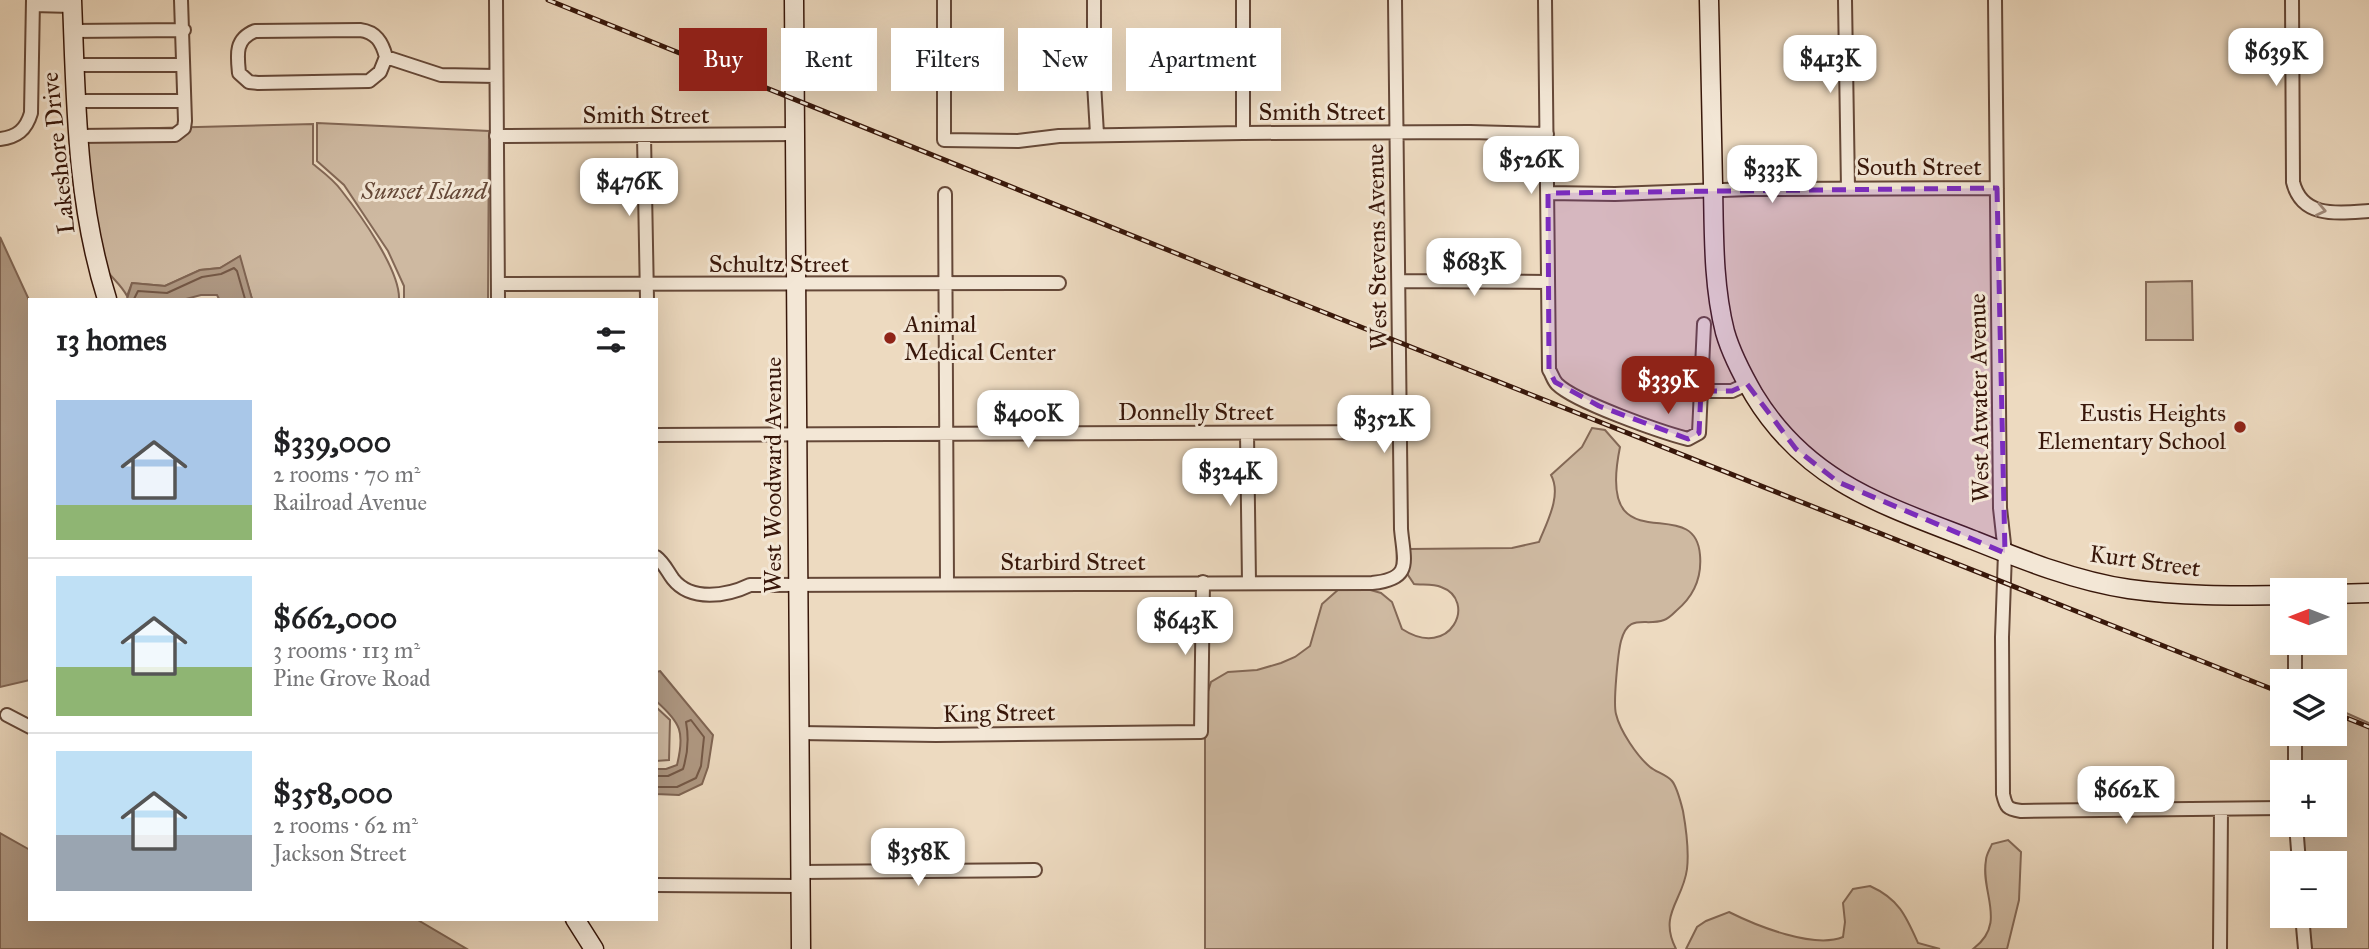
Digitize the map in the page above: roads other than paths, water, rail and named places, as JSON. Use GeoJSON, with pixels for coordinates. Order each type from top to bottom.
{"type":"FeatureCollection","features":[{"type":"Feature","properties":{"kind":"street"},"geometry":{"type":"LineString","coordinates":[[77,136],[175,135],[184,128],[184,30],[181,0]]}},
{"type":"Feature","properties":{"kind":"street"},"geometry":{"type":"LineString","coordinates":[[496,0],[498,298]]}},
{"type":"Feature","properties":{"kind":"street","name":"West Woodward Avenue"},"geometry":{"type":"LineString","coordinates":[[794,0],[801,949]]}},
{"type":"Feature","properties":{"kind":"street","name":"Smith Street"},"geometry":{"type":"LineString","coordinates":[[944,0],[944,140],[1018,141],[1097,134],[1547,134]]}},
{"type":"Feature","properties":{"kind":"street"},"geometry":{"type":"LineString","coordinates":[[1094,0],[1097,134]]}},
{"type":"Feature","properties":{"kind":"street"},"geometry":{"type":"LineString","coordinates":[[1243,0],[1243,133]]}},
{"type":"Feature","properties":{"kind":"street","name":"West Stevens Avenue"},"geometry":{"type":"LineString","coordinates":[[1395,0],[1401,529],[1404,559],[1399,577]]}},
{"type":"Feature","properties":{"kind":"street"},"geometry":{"type":"LineString","coordinates":[[1545,0],[1549,370],[1555,382],[1577,397],[1688,439],[1699,433],[1704,324]]}},
{"type":"Feature","properties":{"kind":"street","name":"Kurt Street"},"geometry":{"type":"LineString","coordinates":[[1709,0],[1718,297],[1726,335],[1747,384],[1766,415],[1796,449],[1838,482],[1890,508],[2005,553],[2073,576],[2126,589],[2172,594],[2270,595]]}},
{"type":"Feature","properties":{"kind":"street"},"geometry":{"type":"LineString","coordinates":[[1845,0],[1848,189]]}},
{"type":"Feature","properties":{"kind":"street","name":"West Atwater Avenue"},"geometry":{"type":"LineString","coordinates":[[1995,0],[2000,508],[2005,553],[2002,637],[2003,794],[2008,809],[2021,811],[2221,809]]}},
{"type":"Feature","properties":{"kind":"street"},"geometry":{"type":"LineString","coordinates":[[2292,0],[2295,191],[2303,203],[2320,212],[2369,211]]}},
{"type":"Feature","properties":{"kind":"street"},"geometry":{"type":"LineString","coordinates":[[0,139],[19,134],[29,122],[33,3],[72,3]]}},
{"type":"Feature","properties":{"kind":"street","name":"Lakeshore Drive"},"geometry":{"type":"LineString","coordinates":[[72,3],[77,136],[88,227],[105,293]]}},
{"type":"Feature","properties":{"kind":"street"},"geometry":{"type":"LineString","coordinates":[[73,32],[184,30]]}},
{"type":"Feature","properties":{"kind":"street"},"geometry":{"type":"LineString","coordinates":[[386,57],[380,72],[369,80],[249,82],[243,79],[239,70],[239,45],[245,35],[255,31],[365,30],[378,38],[386,57],[441,75],[496,76]]}},
{"type":"Feature","properties":{"kind":"street"},"geometry":{"type":"LineString","coordinates":[[74,65],[183,65]]}},
{"type":"Feature","properties":{"kind":"street"},"geometry":{"type":"LineString","coordinates":[[75,102],[184,101]]}},
{"type":"Feature","properties":{"kind":"street","name":"Smith Street"},"geometry":{"type":"LineString","coordinates":[[496,136],[795,134]]}},
{"type":"Feature","properties":{"kind":"street"},"geometry":{"type":"LineString","coordinates":[[645,136],[646,298]]}},
{"type":"Feature","properties":{"kind":"street","name":"South Street"},"geometry":{"type":"LineString","coordinates":[[1548,192],[1656,194],[1713,190],[1997,188]]}},
{"type":"Feature","properties":{"kind":"street"},"geometry":{"type":"LineString","coordinates":[[945,194],[947,583]]}},
{"type":"Feature","properties":{"kind":"street"},"geometry":{"type":"LineString","coordinates":[[1399,281],[1548,282]]}},
{"type":"Feature","properties":{"kind":"street","name":"Schultz Street"},"geometry":{"type":"LineString","coordinates":[[499,284],[1059,283]]}},
{"type":"Feature","properties":{"kind":"street"},"geometry":{"type":"LineString","coordinates":[[1701,391],[1732,391],[1747,384]]}},
{"type":"Feature","properties":{"kind":"street","name":"Donnelly Street"},"geometry":{"type":"LineString","coordinates":[[658,435],[1400,432]]}},
{"type":"Feature","properties":{"kind":"street"},"geometry":{"type":"LineString","coordinates":[[1247,433],[1249,582]]}},
{"type":"Feature","properties":{"kind":"street","name":"Starbird Street"},"geometry":{"type":"LineString","coordinates":[[658,559],[673,579],[689,591],[723,594],[746,587],[798,584],[1373,583],[1389,582],[1399,577]]}},
{"type":"Feature","properties":{"kind":"street","name":"King Street"},"geometry":{"type":"LineString","coordinates":[[799,733],[936,735],[1200,732],[1203,582]]}},
{"type":"Feature","properties":{"kind":"street"},"geometry":{"type":"LineString","coordinates":[[2347,594],[2369,593]]}},
{"type":"Feature","properties":{"kind":"street"},"geometry":{"type":"LineString","coordinates":[[7,715],[28,726]]}},
{"type":"Feature","properties":{"kind":"street"},"geometry":{"type":"LineString","coordinates":[[2220,949],[2221,809],[2270,808]]}},
{"type":"Feature","properties":{"kind":"street"},"geometry":{"type":"LineString","coordinates":[[658,885],[1035,870]]}},
{"type":"Feature","properties":{"kind":"street"},"geometry":{"type":"LineString","coordinates":[[576,921],[594,949]]}},
{"type":"Feature","properties":{"kind":"street"},"geometry":{"type":"LineString","coordinates":[[2303,928],[2305,949]]}},
{"type":"Feature","properties":{"kind":"water"},"geometry":{"type":"Polygon","coordinates":[[[0,237],[28,298],[28,680],[0,687],[0,237]]]}},
{"type":"Feature","properties":{"kind":"water"},"geometry":{"type":"Polygon","coordinates":[[[240,256],[252,298],[201,295],[190,298],[127,298],[132,283],[165,286],[200,270],[220,268],[240,256]]]}},
{"type":"Feature","properties":{"kind":"water"},"geometry":{"type":"Polygon","coordinates":[[[658,672],[713,735],[708,767],[702,784],[679,795],[658,794],[658,769],[677,765],[681,744],[676,722],[658,703],[658,672]]]}},
{"type":"Feature","properties":{"kind":"water"},"geometry":{"type":"Polygon","coordinates":[[[0,833],[28,849],[28,921],[419,921],[467,949],[0,949],[0,833]]]}},
{"type":"Feature","properties":{"kind":"railway"},"geometry":{"type":"LineString","coordinates":[[548,0],[1230,275],[2270,688]]}},
{"type":"Feature","properties":{"kind":"railway"},"geometry":{"type":"LineString","coordinates":[[2347,718],[2369,727]]}},
{"type":"Feature","properties":{"kind":"place","name":"Animal Medical Center"},"geometry":{"type":"Point","coordinates":[890,338]}},
{"type":"Feature","properties":{"kind":"place","name":"Eustis Heights Elementary School"},"geometry":{"type":"Point","coordinates":[2240,427]}},
{"type":"Feature","properties":{"kind":"park label","name":"Sunset Island"},"geometry":{"type":"Point","coordinates":[424,191]}}]}
